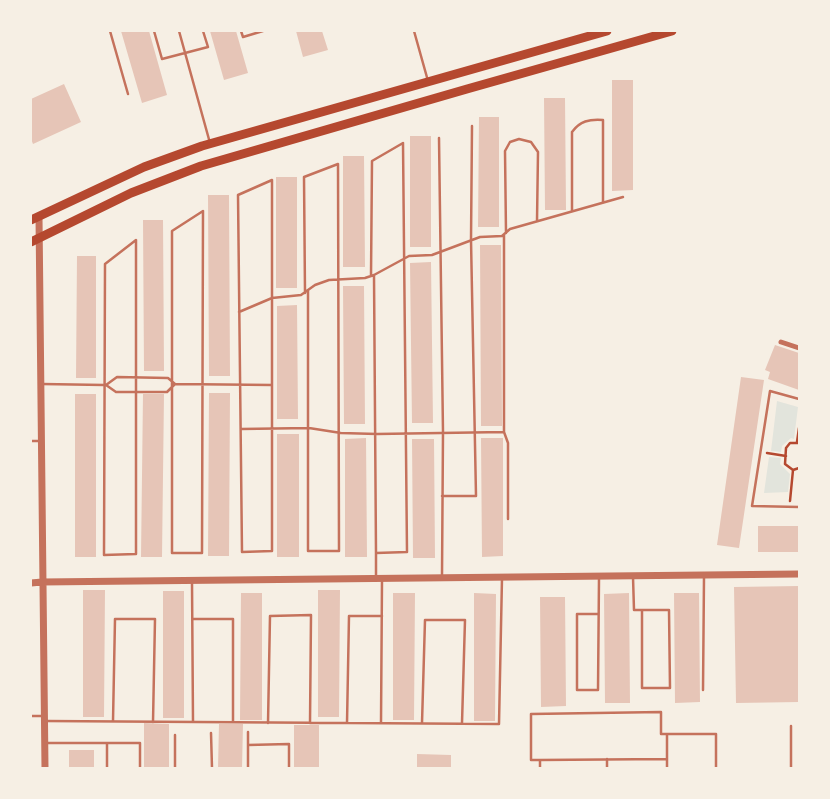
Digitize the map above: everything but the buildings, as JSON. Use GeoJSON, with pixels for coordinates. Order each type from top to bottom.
{"type":"FeatureCollection","features":[{"type":"Feature","properties":{"kind":"main road"},"geometry":{"type":"LineString","coordinates":[[35,219],[144,167],[210,144],[607,31]]}},
{"type":"Feature","properties":{"kind":"main road"},"geometry":{"type":"LineString","coordinates":[[35,240],[131,193],[201,166],[457,91],[672,31]]}},
{"type":"Feature","properties":{"kind":"street"},"geometry":{"type":"LineString","coordinates":[[35,219],[40,384],[45,768]]}},
{"type":"Feature","properties":{"kind":"street"},"geometry":{"type":"LineString","coordinates":[[781,342],[799,348]]}},
{"type":"Feature","properties":{"kind":"street"},"geometry":{"type":"LineString","coordinates":[[31,583],[799,574]]}},
{"type":"Feature","properties":{"kind":"lane"},"geometry":{"type":"LineString","coordinates":[[110,31],[128,94]]}},
{"type":"Feature","properties":{"kind":"lane"},"geometry":{"type":"LineString","coordinates":[[154,31],[162,59],[208,47],[203,31]]}},
{"type":"Feature","properties":{"kind":"lane"},"geometry":{"type":"LineString","coordinates":[[179,31],[210,144]]}},
{"type":"Feature","properties":{"kind":"lane"},"geometry":{"type":"LineString","coordinates":[[241,31],[243,37],[263,31]]}},
{"type":"Feature","properties":{"kind":"lane"},"geometry":{"type":"LineString","coordinates":[[414,31],[429,82]]}},
{"type":"Feature","properties":{"kind":"lane"},"geometry":{"type":"LineString","coordinates":[[572,211],[572,132],[577,124],[590,119],[603,120],[603,202]]}},
{"type":"Feature","properties":{"kind":"lane"},"geometry":{"type":"LineString","coordinates":[[442,496],[476,496],[471,240],[472,126]]}},
{"type":"Feature","properties":{"kind":"lane"},"geometry":{"type":"LineString","coordinates":[[439,138],[443,432],[442,578]]}},
{"type":"Feature","properties":{"kind":"lane"},"geometry":{"type":"LineString","coordinates":[[508,519],[508,442],[504,432],[505,151],[510,142],[519,139],[531,142],[538,152],[537,221]]}},
{"type":"Feature","properties":{"kind":"lane"},"geometry":{"type":"LineString","coordinates":[[376,553],[407,552],[403,143],[372,161],[376,553],[382,616],[381,723]]}},
{"type":"Feature","properties":{"kind":"lane"},"geometry":{"type":"LineString","coordinates":[[338,164],[337,279],[339,551],[308,551],[304,177],[338,164]]}},
{"type":"Feature","properties":{"kind":"lane"},"geometry":{"type":"LineString","coordinates":[[272,180],[272,298],[272,551],[242,552],[238,195],[272,180]]}},
{"type":"Feature","properties":{"kind":"lane"},"geometry":{"type":"LineString","coordinates":[[239,312],[272,298],[301,295],[315,285],[337,279],[372,276],[409,256],[432,255],[480,237],[505,234],[510,229],[623,197]]}},
{"type":"Feature","properties":{"kind":"lane"},"geometry":{"type":"LineString","coordinates":[[203,211],[202,384],[202,553],[172,553],[172,231],[203,211]]}},
{"type":"Feature","properties":{"kind":"lane"},"geometry":{"type":"LineString","coordinates":[[136,240],[137,378],[136,554],[104,555],[105,264],[136,240]]}},
{"type":"Feature","properties":{"kind":"lane"},"geometry":{"type":"LineString","coordinates":[[105,385],[117,377],[168,378],[175,384],[272,385]]}},
{"type":"Feature","properties":{"kind":"lane"},"geometry":{"type":"LineString","coordinates":[[40,384],[105,385],[116,392],[167,392],[175,384]]}},
{"type":"Feature","properties":{"kind":"lane"},"geometry":{"type":"LineString","coordinates":[[799,399],[770,391],[752,506],[799,508]]}},
{"type":"Feature","properties":{"kind":"lane"},"geometry":{"type":"LineString","coordinates":[[240,428],[308,428],[338,433],[375,434],[504,432]]}},
{"type":"Feature","properties":{"kind":"lane"},"geometry":{"type":"LineString","coordinates":[[31,441],[41,441]]}},
{"type":"Feature","properties":{"kind":"lane"},"geometry":{"type":"LineString","coordinates":[[703,690],[704,575]]}},
{"type":"Feature","properties":{"kind":"lane"},"geometry":{"type":"LineString","coordinates":[[633,576],[634,610],[642,610],[669,610],[670,688],[642,688],[642,610]]}},
{"type":"Feature","properties":{"kind":"lane"},"geometry":{"type":"LineString","coordinates":[[31,716],[44,719],[153,722],[499,724],[502,577]]}},
{"type":"Feature","properties":{"kind":"lane"},"geometry":{"type":"LineString","coordinates":[[598,614],[577,614],[577,690],[598,690],[599,577]]}},
{"type":"Feature","properties":{"kind":"lane"},"geometry":{"type":"LineString","coordinates":[[192,580],[193,722]]}},
{"type":"Feature","properties":{"kind":"lane"},"geometry":{"type":"LineString","coordinates":[[268,722],[270,616],[311,615],[310,723]]}},
{"type":"Feature","properties":{"kind":"lane"},"geometry":{"type":"LineString","coordinates":[[347,723],[349,616],[382,616]]}},
{"type":"Feature","properties":{"kind":"lane"},"geometry":{"type":"LineString","coordinates":[[113,721],[115,619],[155,619],[153,722]]}},
{"type":"Feature","properties":{"kind":"lane"},"geometry":{"type":"LineString","coordinates":[[193,619],[233,619],[233,722]]}},
{"type":"Feature","properties":{"kind":"lane"},"geometry":{"type":"LineString","coordinates":[[422,723],[425,620],[465,620],[462,724]]}},
{"type":"Feature","properties":{"kind":"lane"},"geometry":{"type":"LineString","coordinates":[[667,759],[531,760],[531,714],[661,712],[661,734],[716,734],[716,768]]}},
{"type":"Feature","properties":{"kind":"lane"},"geometry":{"type":"LineString","coordinates":[[791,726],[792,768]]}},
{"type":"Feature","properties":{"kind":"lane"},"geometry":{"type":"LineString","coordinates":[[248,732],[248,768]]}},
{"type":"Feature","properties":{"kind":"lane"},"geometry":{"type":"LineString","coordinates":[[211,733],[212,768]]}},
{"type":"Feature","properties":{"kind":"lane"},"geometry":{"type":"LineString","coordinates":[[667,734],[667,768]]}},
{"type":"Feature","properties":{"kind":"lane"},"geometry":{"type":"LineString","coordinates":[[175,736],[175,768]]}},
{"type":"Feature","properties":{"kind":"lane"},"geometry":{"type":"LineString","coordinates":[[45,743],[140,743],[140,768]]}},
{"type":"Feature","properties":{"kind":"lane"},"geometry":{"type":"LineString","coordinates":[[107,743],[107,768]]}},
{"type":"Feature","properties":{"kind":"lane"},"geometry":{"type":"LineString","coordinates":[[248,744],[289,744],[289,768]]}},
{"type":"Feature","properties":{"kind":"lane"},"geometry":{"type":"LineString","coordinates":[[607,759],[607,768]]}},
{"type":"Feature","properties":{"kind":"lane"},"geometry":{"type":"LineString","coordinates":[[540,760],[540,768]]}},
{"type":"Feature","properties":{"kind":"path"},"geometry":{"type":"LineString","coordinates":[[799,428],[798,442],[790,443],[786,448],[785,464],[793,470],[799,468]]}},
{"type":"Feature","properties":{"kind":"path"},"geometry":{"type":"LineString","coordinates":[[760,452],[786,456]]}},
{"type":"Feature","properties":{"kind":"path"},"geometry":{"type":"LineString","coordinates":[[789,507],[793,470]]}},
{"type":"Feature","properties":{"kind":"shaded area"},"geometry":{"type":"Polygon","coordinates":[[[777,401],[798,407],[794,439],[791,438],[782,446],[781,452],[771,451],[777,401]]]}},
{"type":"Feature","properties":{"kind":"shaded area"},"geometry":{"type":"Polygon","coordinates":[[[769,457],[781,458],[780,464],[790,474],[788,492],[764,493],[769,457]]]}}]}
